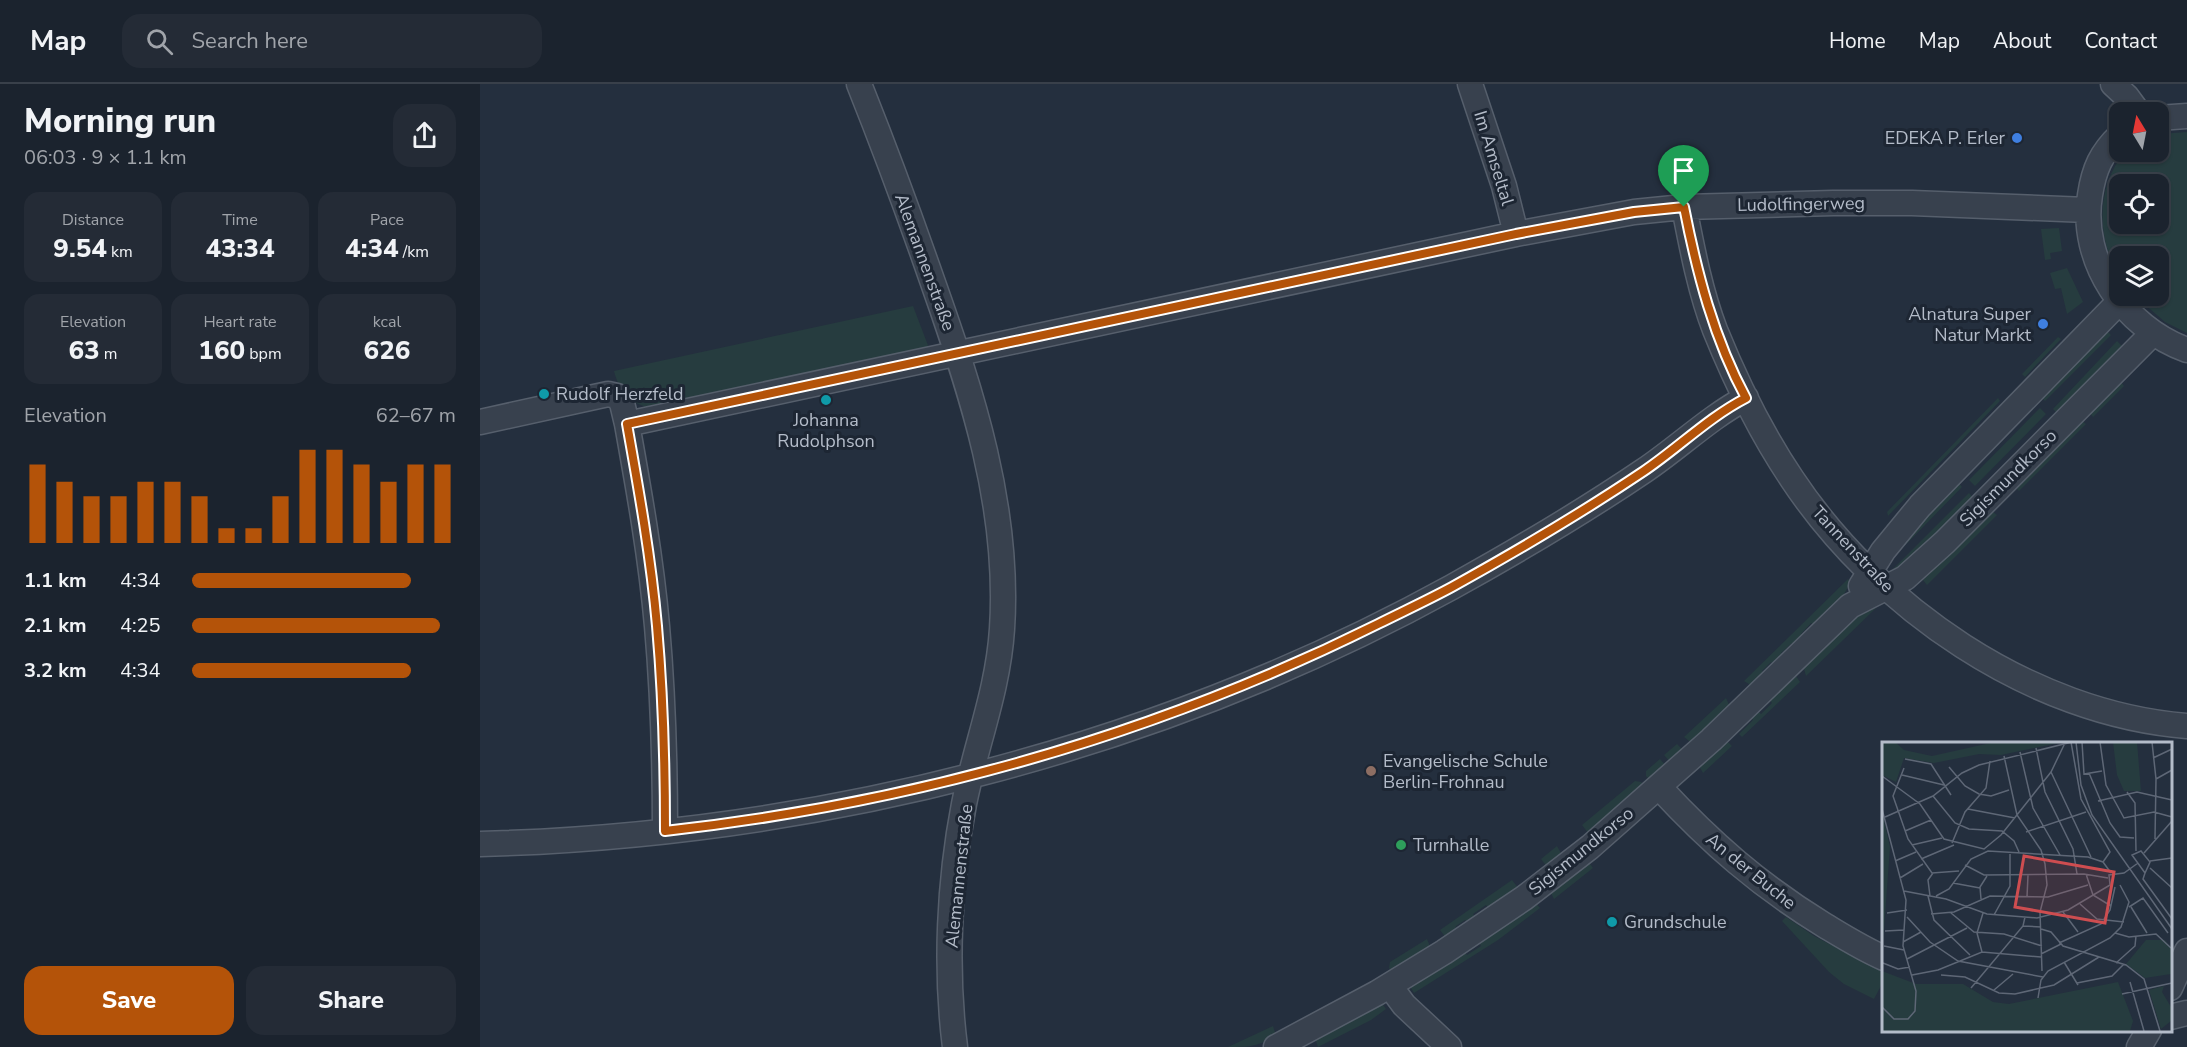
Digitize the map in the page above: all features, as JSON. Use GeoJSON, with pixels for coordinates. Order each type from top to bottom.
{"type":"FeatureCollection","features":[{"type":"Feature","properties":{"kind":"street","name":"Alemannenstraße"},"geometry":{"type":"LineString","coordinates":[[859,84],[891,164],[958,354],[989,464],[997,505],[1001,544],[1002,628],[997,666],[990,704],[965,802],[952,910],[951,990],[955,1047]]}},
{"type":"Feature","properties":{"kind":"street","name":"Im Amseltal"},"geometry":{"type":"LineString","coordinates":[[1470,84],[1504,186],[1516,234]]}},
{"type":"Feature","properties":{"kind":"street"},"geometry":{"type":"LineString","coordinates":[[2113,84],[2131,102]]}},
{"type":"Feature","properties":{"kind":"street"},"geometry":{"type":"LineString","coordinates":[[2169,117],[2187,116]]}},
{"type":"Feature","properties":{"kind":"street"},"geometry":{"type":"LineString","coordinates":[[2109,147],[2102,154],[2092,180],[2087,210],[2088,229],[2096,261],[2109,286]]}},
{"type":"Feature","properties":{"kind":"street","name":"Ludolfingerweg"},"geometry":{"type":"LineString","coordinates":[[627,424],[1516,234],[1634,212],[1684,207],[1833,202],[2087,210]]}},
{"type":"Feature","properties":{"kind":"street","name":"Tannenstraße"},"geometry":{"type":"LineString","coordinates":[[1684,207],[1694,258],[1714,328],[1746,398],[1792,480],[1808,502],[1869,571],[1941,632],[1972,653],[2032,685],[2072,702],[2117,714],[2187,726]]}},
{"type":"Feature","properties":{"kind":"street","name":"Sigismundkorso"},"geometry":{"type":"LineString","coordinates":[[1276,1047],[1390,986],[1524,898],[1590,847],[1659,787],[1850,606],[1883,551],[1920,506],[2115,306]]}},
{"type":"Feature","properties":{"kind":"street"},"geometry":{"type":"LineString","coordinates":[[2125,306],[2153,333],[2187,350]]}},
{"type":"Feature","properties":{"kind":"street","name":"Sigismundkorso"},"geometry":{"type":"LineString","coordinates":[[1850,606],[1888,589],[1905,578],[1945,542],[2153,333]]}},
{"type":"Feature","properties":{"kind":"street"},"geometry":{"type":"LineString","coordinates":[[480,422],[608,394],[617,396],[622,403],[644,523],[657,625],[664,730],[665,831]]}},
{"type":"Feature","properties":{"kind":"street"},"geometry":{"type":"LineString","coordinates":[[480,844],[547,842],[665,831],[758,818],[864,799],[972,775],[1056,753],[1155,720],[1332,647],[1451,588],[1602,498],[1647,469],[1746,398]]}},
{"type":"Feature","properties":{"kind":"street","name":"An der Buche"},"geometry":{"type":"LineString","coordinates":[[1659,787],[1699,829],[1752,876],[1788,903],[1866,951],[1882,957]]}},
{"type":"Feature","properties":{"kind":"street"},"geometry":{"type":"LineString","coordinates":[[2172,984],[2187,951]]}},
{"type":"Feature","properties":{"kind":"street"},"geometry":{"type":"LineString","coordinates":[[1390,986],[1404,1005],[1449,1047]]}},
{"type":"Feature","properties":{"kind":"street"},"geometry":{"type":"LineString","coordinates":[[2172,1017],[2187,1013]]}},
{"type":"Feature","properties":{"kind":"street"},"geometry":{"type":"LineString","coordinates":[[2139,1047],[2148,1032]]}},
{"type":"Feature","properties":{"kind":"green space"},"geometry":{"type":"Polygon","coordinates":[[[2187,132],[2187,333],[2165,322],[2147,306],[2169,306],[2169,246],[2109,246],[2109,254],[2103,228],[2104,196],[2109,180],[2109,234],[2169,234],[2169,174],[2111,174],[2117,162],[2169,162],[2169,133],[2187,132]]]}},
{"type":"Feature","properties":{"kind":"green space"},"geometry":{"type":"Polygon","coordinates":[[[2059,228],[2062,251],[2050,253],[2051,259],[2045,260],[2041,229],[2059,228]]]}},
{"type":"Feature","properties":{"kind":"green space"},"geometry":{"type":"Polygon","coordinates":[[[2067,268],[2083,302],[2067,314],[2061,288],[2055,289],[2050,273],[2067,268]]]}},
{"type":"Feature","properties":{"kind":"green space"},"geometry":{"type":"Polygon","coordinates":[[[913,306],[929,348],[649,408],[626,395],[614,371],[913,306]]]}},
{"type":"Feature","properties":{"kind":"green space"},"geometry":{"type":"Polygon","coordinates":[[[2104,328],[2111,335],[2045,401],[2039,395],[2104,328]]]}},
{"type":"Feature","properties":{"kind":"green space"},"geometry":{"type":"Polygon","coordinates":[[[2058,337],[2061,339],[2025,377],[2022,374],[2058,337]]]}},
{"type":"Feature","properties":{"kind":"green space"},"geometry":{"type":"Polygon","coordinates":[[[2117,341],[2126,350],[2061,417],[2053,409],[2117,341]]]}},
{"type":"Feature","properties":{"kind":"green space"},"geometry":{"type":"Polygon","coordinates":[[[2121,382],[2124,386],[2093,417],[2090,413],[2121,382]]]}},
{"type":"Feature","properties":{"kind":"green space"},"geometry":{"type":"Polygon","coordinates":[[[1998,398],[2000,401],[1888,516],[1887,512],[1998,398]]]}},
{"type":"Feature","properties":{"kind":"green space"},"geometry":{"type":"Polygon","coordinates":[[[2040,408],[2046,414],[1975,486],[1969,480],[2040,408]]]}},
{"type":"Feature","properties":{"kind":"green space"},"geometry":{"type":"Polygon","coordinates":[[[2082,421],[2086,424],[2019,491],[2016,488],[2082,421]]]}},
{"type":"Feature","properties":{"kind":"green space"},"geometry":{"type":"Polygon","coordinates":[[[1954,478],[1962,487],[1887,564],[1954,478]]]}},
{"type":"Feature","properties":{"kind":"green space"},"geometry":{"type":"Polygon","coordinates":[[[1969,493],[1976,501],[1895,572],[1893,569],[1969,493]]]}},
{"type":"Feature","properties":{"kind":"green space"},"geometry":{"type":"Polygon","coordinates":[[[1993,512],[1997,515],[1927,585],[1923,580],[1993,512]]]}},
{"type":"Feature","properties":{"kind":"green space"},"geometry":{"type":"Polygon","coordinates":[[[1848,579],[1851,582],[1837,606],[1816,627],[1811,623],[1801,634],[1805,638],[1796,647],[1792,643],[1781,653],[1785,657],[1775,666],[1771,662],[1762,671],[1766,675],[1754,687],[1744,681],[1848,579]]]}},
{"type":"Feature","properties":{"kind":"green space"},"geometry":{"type":"Polygon","coordinates":[[[1874,605],[1876,608],[1806,676],[1803,665],[1851,618],[1874,605]]]}},
{"type":"Feature","properties":{"kind":"green space"},"geometry":{"type":"Polygon","coordinates":[[[1794,673],[1800,682],[1742,737],[1739,734],[1753,720],[1750,716],[1756,709],[1761,714],[1772,703],[1768,698],[1794,673]]]}},
{"type":"Feature","properties":{"kind":"green space"},"geometry":{"type":"Polygon","coordinates":[[[1726,698],[1731,709],[1693,744],[1684,737],[1726,698]]]}},
{"type":"Feature","properties":{"kind":"green space"},"geometry":{"type":"Polygon","coordinates":[[[1725,739],[1732,746],[1703,773],[1698,764],[1725,739]]]}},
{"type":"Feature","properties":{"kind":"green space"},"geometry":{"type":"Polygon","coordinates":[[[1677,744],[1684,751],[1671,763],[1664,755],[1677,744]]]}},
{"type":"Feature","properties":{"kind":"green space"},"geometry":{"type":"Polygon","coordinates":[[[1660,759],[1667,767],[1651,781],[1646,776],[1646,771],[1660,759]]]}},
{"type":"Feature","properties":{"kind":"green space"},"geometry":{"type":"Polygon","coordinates":[[[1635,781],[1645,786],[1589,834],[1582,825],[1635,781]]]}},
{"type":"Feature","properties":{"kind":"green space"},"geometry":{"type":"Polygon","coordinates":[[[1557,846],[1562,855],[1547,867],[1541,859],[1557,846]]]}},
{"type":"Feature","properties":{"kind":"green space"},"geometry":{"type":"Polygon","coordinates":[[[1587,860],[1593,868],[1554,899],[1549,889],[1587,860]]]}},
{"type":"Feature","properties":{"kind":"green space"},"geometry":{"type":"Polygon","coordinates":[[[1512,880],[1519,889],[1490,910],[1486,905],[1473,914],[1476,919],[1469,924],[1465,920],[1456,926],[1454,934],[1447,939],[1440,930],[1512,880]]]}},
{"type":"Feature","properties":{"kind":"green space"},"geometry":{"type":"Polygon","coordinates":[[[1534,901],[1540,908],[1498,940],[1414,993],[1409,985],[1463,950],[1467,955],[1481,946],[1478,940],[1534,901]]]}},
{"type":"Feature","properties":{"kind":"green space"},"geometry":{"type":"Polygon","coordinates":[[[1786,917],[1814,936],[1882,971],[1882,984],[1874,999],[1844,984],[1829,972],[1782,921],[1786,917]]]}},
{"type":"Feature","properties":{"kind":"green space"},"geometry":{"type":"Polygon","coordinates":[[[1427,939],[1431,949],[1393,972],[1389,968],[1390,962],[1427,939]]]}},
{"type":"Feature","properties":{"kind":"green space"},"geometry":{"type":"Polygon","coordinates":[[[1381,1002],[1386,1009],[1371,1020],[1318,1047],[1315,1038],[1381,1002]]]}},
{"type":"Feature","properties":{"kind":"green space"},"geometry":{"type":"Polygon","coordinates":[[[1273,1026],[1276,1036],[1269,1040],[1253,1046],[1228,1047],[1273,1026]]]}},
{"type":"Feature","properties":{"kind":"place","name":"EDEKA P. Erler"},"geometry":{"type":"Point","coordinates":[2017,138]}},
{"type":"Feature","properties":{"kind":"place","name":"Alnatura Super Natur Markt"},"geometry":{"type":"Point","coordinates":[2043,324]}},
{"type":"Feature","properties":{"kind":"place","name":"Rudolf Herzfeld"},"geometry":{"type":"Point","coordinates":[544,394]}},
{"type":"Feature","properties":{"kind":"place","name":"Johanna Rudolphson"},"geometry":{"type":"Point","coordinates":[826,400]}},
{"type":"Feature","properties":{"kind":"place","name":"Evangelische Schule Berlin-Frohnau"},"geometry":{"type":"Point","coordinates":[1371,771]}},
{"type":"Feature","properties":{"kind":"place","name":"Turnhalle"},"geometry":{"type":"Point","coordinates":[1401,845]}},
{"type":"Feature","properties":{"kind":"place","name":"Grundschule"},"geometry":{"type":"Point","coordinates":[1612,922]}},
{"type":"Feature","properties":{"kind":"route"},"geometry":{"type":"LineString","coordinates":[[1684,207],[1694,258],[1714,328],[1746,398],[1647,469],[1602,498],[1451,588],[1332,647],[1187,708],[1145,723],[1056,753],[876,797],[758,818],[665,831],[664,730],[657,625],[644,523],[627,424],[1516,234],[1634,212],[1684,207]]}}]}
